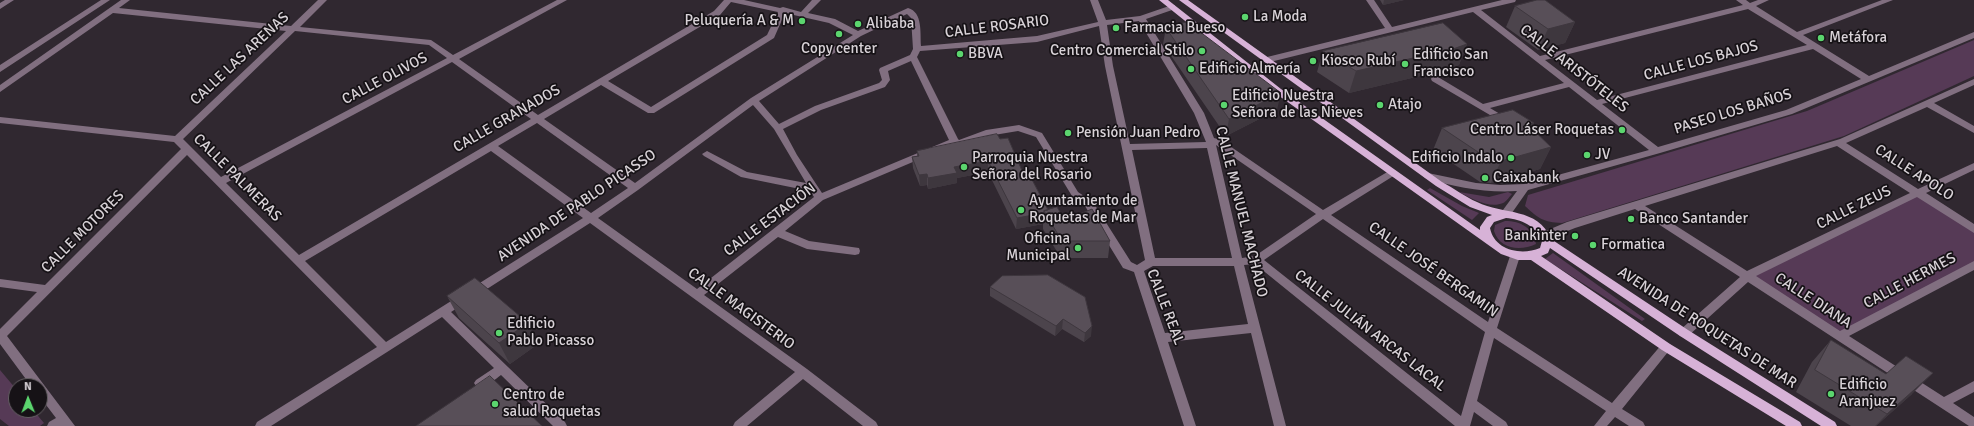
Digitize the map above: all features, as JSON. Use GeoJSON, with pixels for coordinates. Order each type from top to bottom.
{"type":"FeatureCollection","features":[{"type":"Feature","properties":{"kind":"main road"},"geometry":{"type":"LineString","coordinates":[[1163,0],[1278,90],[1392,173],[1488,240],[1497,248],[1515,256],[1532,256],[1544,250],[1546,239],[1540,228],[1532,222],[1522,217],[1503,214],[1474,205],[1428,176],[1183,0]]}},
{"type":"Feature","properties":{"kind":"main road"},"geometry":{"type":"LineString","coordinates":[[1488,240],[1483,229],[1486,221],[1494,215],[1503,214]]}},
{"type":"Feature","properties":{"kind":"main road","name":"AVENIDA DE ROQUETAS DE MAR"},"geometry":{"type":"LineString","coordinates":[[1546,239],[1684,333],[1831,426]]}},
{"type":"Feature","properties":{"kind":"main road"},"geometry":{"type":"LineString","coordinates":[[1532,256],[1666,347],[1796,426]]}},
{"type":"Feature","properties":{"kind":"street"},"geometry":{"type":"LineString","coordinates":[[0,7],[10,0]]}},
{"type":"Feature","properties":{"kind":"street"},"geometry":{"type":"LineString","coordinates":[[0,69],[106,0]]}},
{"type":"Feature","properties":{"kind":"street"},"geometry":{"type":"LineString","coordinates":[[0,89],[29,67],[126,0]]}},
{"type":"Feature","properties":{"kind":"street","name":"CALLE LAS ARENAS"},"geometry":{"type":"LineString","coordinates":[[177,139],[323,0]]}},
{"type":"Feature","properties":{"kind":"street","name":"CALLE OLIVOS"},"geometry":{"type":"LineString","coordinates":[[220,182],[563,0]]}},
{"type":"Feature","properties":{"kind":"street","name":"CALLE GRANADOS"},"geometry":{"type":"LineString","coordinates":[[298,260],[717,13],[728,0]]}},
{"type":"Feature","properties":{"kind":"street"},"geometry":{"type":"LineString","coordinates":[[733,0],[783,9],[832,21],[841,27],[858,34]]}},
{"type":"Feature","properties":{"kind":"street"},"geometry":{"type":"LineString","coordinates":[[803,14],[817,0]]}},
{"type":"Feature","properties":{"kind":"street"},"geometry":{"type":"LineString","coordinates":[[908,0],[908,10],[915,17],[915,53],[954,141]]}},
{"type":"Feature","properties":{"kind":"street"},"geometry":{"type":"LineString","coordinates":[[1094,0],[1103,23],[1109,66],[1151,262]]}},
{"type":"Feature","properties":{"kind":"street"},"geometry":{"type":"LineString","coordinates":[[1370,0],[1390,30]]}},
{"type":"Feature","properties":{"kind":"street"},"geometry":{"type":"LineString","coordinates":[[1266,60],[1512,0]]}},
{"type":"Feature","properties":{"kind":"street"},"geometry":{"type":"LineString","coordinates":[[1740,0],[1868,79]]}},
{"type":"Feature","properties":{"kind":"street"},"geometry":{"type":"LineString","coordinates":[[1538,59],[1749,6],[1765,0]]}},
{"type":"Feature","properties":{"kind":"street"},"geometry":{"type":"LineString","coordinates":[[1796,35],[1889,0]]}},
{"type":"Feature","properties":{"kind":"street","name":"CALLE ROSARIO"},"geometry":{"type":"LineString","coordinates":[[778,128],[818,108],[882,85],[886,80],[883,70],[915,53],[1037,38],[1103,23],[1141,18],[1172,7]]}},
{"type":"Feature","properties":{"kind":"street"},"geometry":{"type":"LineString","coordinates":[[601,82],[651,111],[771,36],[783,9]]}},
{"type":"Feature","properties":{"kind":"street","name":"CALLE ARISTÓTELES"},"geometry":{"type":"LineString","coordinates":[[1474,9],[1657,151]]}},
{"type":"Feature","properties":{"kind":"street"},"geometry":{"type":"LineString","coordinates":[[111,10],[431,43],[635,188]]}},
{"type":"Feature","properties":{"kind":"street","name":"AVENIDA DE PABLO PICASSO"},"geometry":{"type":"LineString","coordinates":[[261,426],[591,218],[635,188],[754,100],[850,41],[858,34],[908,10]]}},
{"type":"Feature","properties":{"kind":"street","name":"CALLE MANUEL MACHADO"},"geometry":{"type":"LineString","coordinates":[[1141,18],[1199,113],[1210,143],[1238,262],[1280,426]]}},
{"type":"Feature","properties":{"kind":"street","name":"PASEO LOS BAÑOS"},"geometry":{"type":"LineString","coordinates":[[1428,176],[1459,185],[1483,189],[1525,188],[1789,112],[1974,35]]}},
{"type":"Feature","properties":{"kind":"street","name":"CALLE LOS BAJOS"},"geometry":{"type":"LineString","coordinates":[[1596,103],[1814,46]]}},
{"type":"Feature","properties":{"kind":"street"},"geometry":{"type":"LineString","coordinates":[[1435,79],[1514,126]]}},
{"type":"Feature","properties":{"kind":"street"},"geometry":{"type":"LineString","coordinates":[[1546,239],[1571,225],[1838,142],[1974,82]]}},
{"type":"Feature","properties":{"kind":"street"},"geometry":{"type":"LineString","coordinates":[[1483,107],[1571,84]]}},
{"type":"Feature","properties":{"kind":"street"},"geometry":{"type":"LineString","coordinates":[[754,100],[778,128],[820,198]]}},
{"type":"Feature","properties":{"kind":"street"},"geometry":{"type":"LineString","coordinates":[[1927,103],[1974,130]]}},
{"type":"Feature","properties":{"kind":"street","name":"CALLE PALMERAS"},"geometry":{"type":"LineString","coordinates":[[0,120],[177,139],[385,348]]}},
{"type":"Feature","properties":{"kind":"street","name":"CALLE ESTACIÓN"},"geometry":{"type":"LineString","coordinates":[[697,295],[820,198],[954,141],[958,144],[986,133],[1019,128],[1039,135],[1076,194]]}},
{"type":"Feature","properties":{"kind":"street","name":"CALLE JOSÉ BERGAMIN"},"geometry":{"type":"LineString","coordinates":[[1210,143],[1218,142],[1491,330],[1639,426]]}},
{"type":"Feature","properties":{"kind":"street","name":"CALLE APOLO"},"geometry":{"type":"LineString","coordinates":[[1838,142],[1974,229]]}},
{"type":"Feature","properties":{"kind":"street"},"geometry":{"type":"LineString","coordinates":[[1126,147],[1210,143]]}},
{"type":"Feature","properties":{"kind":"street","name":"CALLE MAGISTERIO"},"geometry":{"type":"LineString","coordinates":[[490,146],[803,372],[872,426]]}},
{"type":"Feature","properties":{"kind":"street","name":"CALLE MOTORES"},"geometry":{"type":"LineString","coordinates":[[0,336],[187,148]]}},
{"type":"Feature","properties":{"kind":"street"},"geometry":{"type":"LineString","coordinates":[[707,154],[744,175],[813,188]]}},
{"type":"Feature","properties":{"kind":"street","name":"CALLE ZEUS"},"geometry":{"type":"LineString","coordinates":[[1684,333],[1747,276],[1974,166]]}},
{"type":"Feature","properties":{"kind":"street"},"geometry":{"type":"LineString","coordinates":[[1138,270],[1151,262],[1238,262],[1256,260],[1324,214],[1392,173]]}},
{"type":"Feature","properties":{"kind":"street"},"geometry":{"type":"LineString","coordinates":[[1503,214],[1525,188]]}},
{"type":"Feature","properties":{"kind":"street","name":"CALLE REAL"},"geometry":{"type":"LineString","coordinates":[[1076,194],[1089,204],[1127,265],[1138,270],[1162,338],[1190,426]]}},
{"type":"Feature","properties":{"kind":"street","name":"CALLE DIANA"},"geometry":{"type":"LineString","coordinates":[[1636,205],[1974,423]]}},
{"type":"Feature","properties":{"kind":"street"},"geometry":{"type":"LineString","coordinates":[[777,232],[807,245],[855,250]]}},
{"type":"Feature","properties":{"kind":"street"},"geometry":{"type":"LineString","coordinates":[[1464,426],[1491,330],[1515,256]]}},
{"type":"Feature","properties":{"kind":"street","name":"CALLE JULIÁN ARCAS LACAL"},"geometry":{"type":"LineString","coordinates":[[1256,260],[1464,426]]}},
{"type":"Feature","properties":{"kind":"street","name":"CALLE HERMES"},"geometry":{"type":"LineString","coordinates":[[1840,336],[1974,265]]}},
{"type":"Feature","properties":{"kind":"street"},"geometry":{"type":"LineString","coordinates":[[0,283],[47,289]]}},
{"type":"Feature","properties":{"kind":"street"},"geometry":{"type":"LineString","coordinates":[[443,311],[560,426]]}},
{"type":"Feature","properties":{"kind":"street"},"geometry":{"type":"LineString","coordinates":[[1162,338],[1255,328]]}},
{"type":"Feature","properties":{"kind":"street"},"geometry":{"type":"LineString","coordinates":[[0,336],[32,378]]}},
{"type":"Feature","properties":{"kind":"street"},"geometry":{"type":"LineString","coordinates":[[1600,426],[1666,347]]}},
{"type":"Feature","properties":{"kind":"street"},"geometry":{"type":"LineString","coordinates":[[470,391],[502,368]]}},
{"type":"Feature","properties":{"kind":"street"},"geometry":{"type":"LineString","coordinates":[[739,426],[803,372]]}},
{"type":"Feature","properties":{"kind":"street"},"geometry":{"type":"LineString","coordinates":[[1944,403],[1974,386]]}},
{"type":"Feature","properties":{"kind":"street"},"geometry":{"type":"LineString","coordinates":[[48,399],[66,423],[53,426]]}},
{"type":"Feature","properties":{"kind":"street"},"geometry":{"type":"LineString","coordinates":[[1471,403],[1502,426]]}},
{"type":"Feature","properties":{"kind":"shaded area"},"geometry":{"type":"Polygon","coordinates":[[[1974,40],[1974,76],[1844,136],[1562,223],[1546,221],[1534,214],[1525,206],[1528,195],[1807,111],[1974,40]]]}},
{"type":"Feature","properties":{"kind":"shaded area"},"geometry":{"type":"Polygon","coordinates":[[[1430,188],[1462,206],[1479,213],[1472,220],[1427,190],[1430,188]]]}},
{"type":"Feature","properties":{"kind":"shaded area"},"geometry":{"type":"Polygon","coordinates":[[[1459,192],[1489,197],[1508,192],[1512,194],[1506,201],[1492,205],[1480,202],[1459,192]]]}},
{"type":"Feature","properties":{"kind":"shaded area"},"geometry":{"type":"Polygon","coordinates":[[[1918,193],[1974,229],[1974,265],[1840,336],[1747,276],[1918,193]]]}},
{"type":"Feature","properties":{"kind":"shaded area"},"geometry":{"type":"Polygon","coordinates":[[[1505,221],[1516,222],[1525,226],[1532,234],[1536,244],[1524,248],[1518,248],[1501,242],[1494,231],[1495,225],[1505,221]]]}},
{"type":"Feature","properties":{"kind":"shaded area"},"geometry":{"type":"Polygon","coordinates":[[[1553,253],[1645,319],[1642,321],[1545,259],[1553,253]]]}},
{"type":"Feature","properties":{"kind":"shaded area"},"geometry":{"type":"Polygon","coordinates":[[[0,370],[8,380],[8,418],[40,418],[44,423],[40,426],[9,426],[0,419],[0,370]]]}},
{"type":"Feature","properties":{"kind":"building"},"geometry":{"type":"Polygon","coordinates":[[[1537,0],[1545,0],[1575,22],[1548,29],[1515,6],[1537,0]]]}},
{"type":"Feature","properties":{"kind":"building"},"geometry":{"type":"Polygon","coordinates":[[[1187,22],[1281,93],[1229,119],[1166,28],[1187,22]]]}},
{"type":"Feature","properties":{"kind":"building"},"geometry":{"type":"Polygon","coordinates":[[[1443,23],[1467,44],[1453,49],[1356,71],[1323,51],[1443,23]]]}},
{"type":"Feature","properties":{"kind":"building"},"geometry":{"type":"Polygon","coordinates":[[[1513,110],[1534,123],[1527,124],[1551,147],[1501,161],[1490,160],[1442,128],[1513,110]]]}},
{"type":"Feature","properties":{"kind":"building"},"geometry":{"type":"Polygon","coordinates":[[[997,134],[1000,139],[1008,138],[1023,173],[1028,172],[1048,210],[1044,211],[1044,213],[1017,218],[988,161],[954,167],[957,173],[928,178],[927,174],[919,175],[912,157],[919,156],[917,151],[997,134]]]}},
{"type":"Feature","properties":{"kind":"building"},"geometry":{"type":"Polygon","coordinates":[[[1057,207],[1065,220],[1092,209],[1110,241],[1062,241],[1044,211],[1057,207]]]}},
{"type":"Feature","properties":{"kind":"building"},"geometry":{"type":"Polygon","coordinates":[[[1048,275],[1085,297],[1092,326],[1085,333],[1063,319],[1056,326],[990,287],[1002,276],[1048,275]]]}},
{"type":"Feature","properties":{"kind":"building"},"geometry":{"type":"Polygon","coordinates":[[[475,278],[528,323],[499,343],[447,296],[475,278]]]}},
{"type":"Feature","properties":{"kind":"building"},"geometry":{"type":"Polygon","coordinates":[[[1831,340],[1886,374],[1906,356],[1933,373],[1887,414],[1815,370],[1831,340]]]}},
{"type":"Feature","properties":{"kind":"building","name":"Centro de salud Roquetas"},"geometry":{"type":"Polygon","coordinates":[[[490,376],[542,426],[416,426],[490,376]]]}},
{"type":"Feature","properties":{"kind":"place","name":"La Moda"},"geometry":{"type":"Point","coordinates":[1245,17]}},
{"type":"Feature","properties":{"kind":"place","name":"Peluquería A & M"},"geometry":{"type":"Point","coordinates":[802,21]}},
{"type":"Feature","properties":{"kind":"place","name":"Alibaba"},"geometry":{"type":"Point","coordinates":[858,24]}},
{"type":"Feature","properties":{"kind":"place","name":"Farmacia Bueso"},"geometry":{"type":"Point","coordinates":[1116,28]}},
{"type":"Feature","properties":{"kind":"place","name":"Copy center"},"geometry":{"type":"Point","coordinates":[839,34]}},
{"type":"Feature","properties":{"kind":"place","name":"Metáfora"},"geometry":{"type":"Point","coordinates":[1821,38]}},
{"type":"Feature","properties":{"kind":"place","name":"Centro Comercial Stilo"},"geometry":{"type":"Point","coordinates":[1202,51]}},
{"type":"Feature","properties":{"kind":"place","name":"BBVA"},"geometry":{"type":"Point","coordinates":[960,54]}},
{"type":"Feature","properties":{"kind":"place","name":"Kiosco Rubí"},"geometry":{"type":"Point","coordinates":[1313,61]}},
{"type":"Feature","properties":{"kind":"place","name":"Edificio San Francisco"},"geometry":{"type":"Point","coordinates":[1405,64]}},
{"type":"Feature","properties":{"kind":"place","name":"Edificio Almería"},"geometry":{"type":"Point","coordinates":[1191,69]}},
{"type":"Feature","properties":{"kind":"place","name":"Edificio Nuestra Señora de las Nieves"},"geometry":{"type":"Point","coordinates":[1224,105]}},
{"type":"Feature","properties":{"kind":"place","name":"Atajo"},"geometry":{"type":"Point","coordinates":[1380,105]}},
{"type":"Feature","properties":{"kind":"place","name":"Centro Láser Roquetas"},"geometry":{"type":"Point","coordinates":[1622,130]}},
{"type":"Feature","properties":{"kind":"place","name":"Pensión Juan Pedro"},"geometry":{"type":"Point","coordinates":[1068,133]}},
{"type":"Feature","properties":{"kind":"place","name":"JV"},"geometry":{"type":"Point","coordinates":[1587,155]}},
{"type":"Feature","properties":{"kind":"place","name":"Edificio Indalo"},"geometry":{"type":"Point","coordinates":[1511,158]}},
{"type":"Feature","properties":{"kind":"place","name":"Parroquia Nuestra Señora del Rosario"},"geometry":{"type":"Point","coordinates":[964,167]}},
{"type":"Feature","properties":{"kind":"place","name":"Caixabank"},"geometry":{"type":"Point","coordinates":[1485,178]}},
{"type":"Feature","properties":{"kind":"place","name":"Ayuntamiento de Roquetas de Mar"},"geometry":{"type":"Point","coordinates":[1021,210]}},
{"type":"Feature","properties":{"kind":"place","name":"Banco Santander"},"geometry":{"type":"Point","coordinates":[1631,219]}},
{"type":"Feature","properties":{"kind":"place","name":"Bankinter"},"geometry":{"type":"Point","coordinates":[1575,236]}},
{"type":"Feature","properties":{"kind":"place","name":"Formatica"},"geometry":{"type":"Point","coordinates":[1593,245]}},
{"type":"Feature","properties":{"kind":"place","name":"Oficina Municipal"},"geometry":{"type":"Point","coordinates":[1078,248]}},
{"type":"Feature","properties":{"kind":"place","name":"Edificio Pablo Picasso"},"geometry":{"type":"Point","coordinates":[499,333]}},
{"type":"Feature","properties":{"kind":"place","name":"Edificio Aranjuez"},"geometry":{"type":"Point","coordinates":[1831,394]}},
{"type":"Feature","properties":{"kind":"place","name":"Centro de salud Roquetas"},"geometry":{"type":"Point","coordinates":[495,404]}}]}
